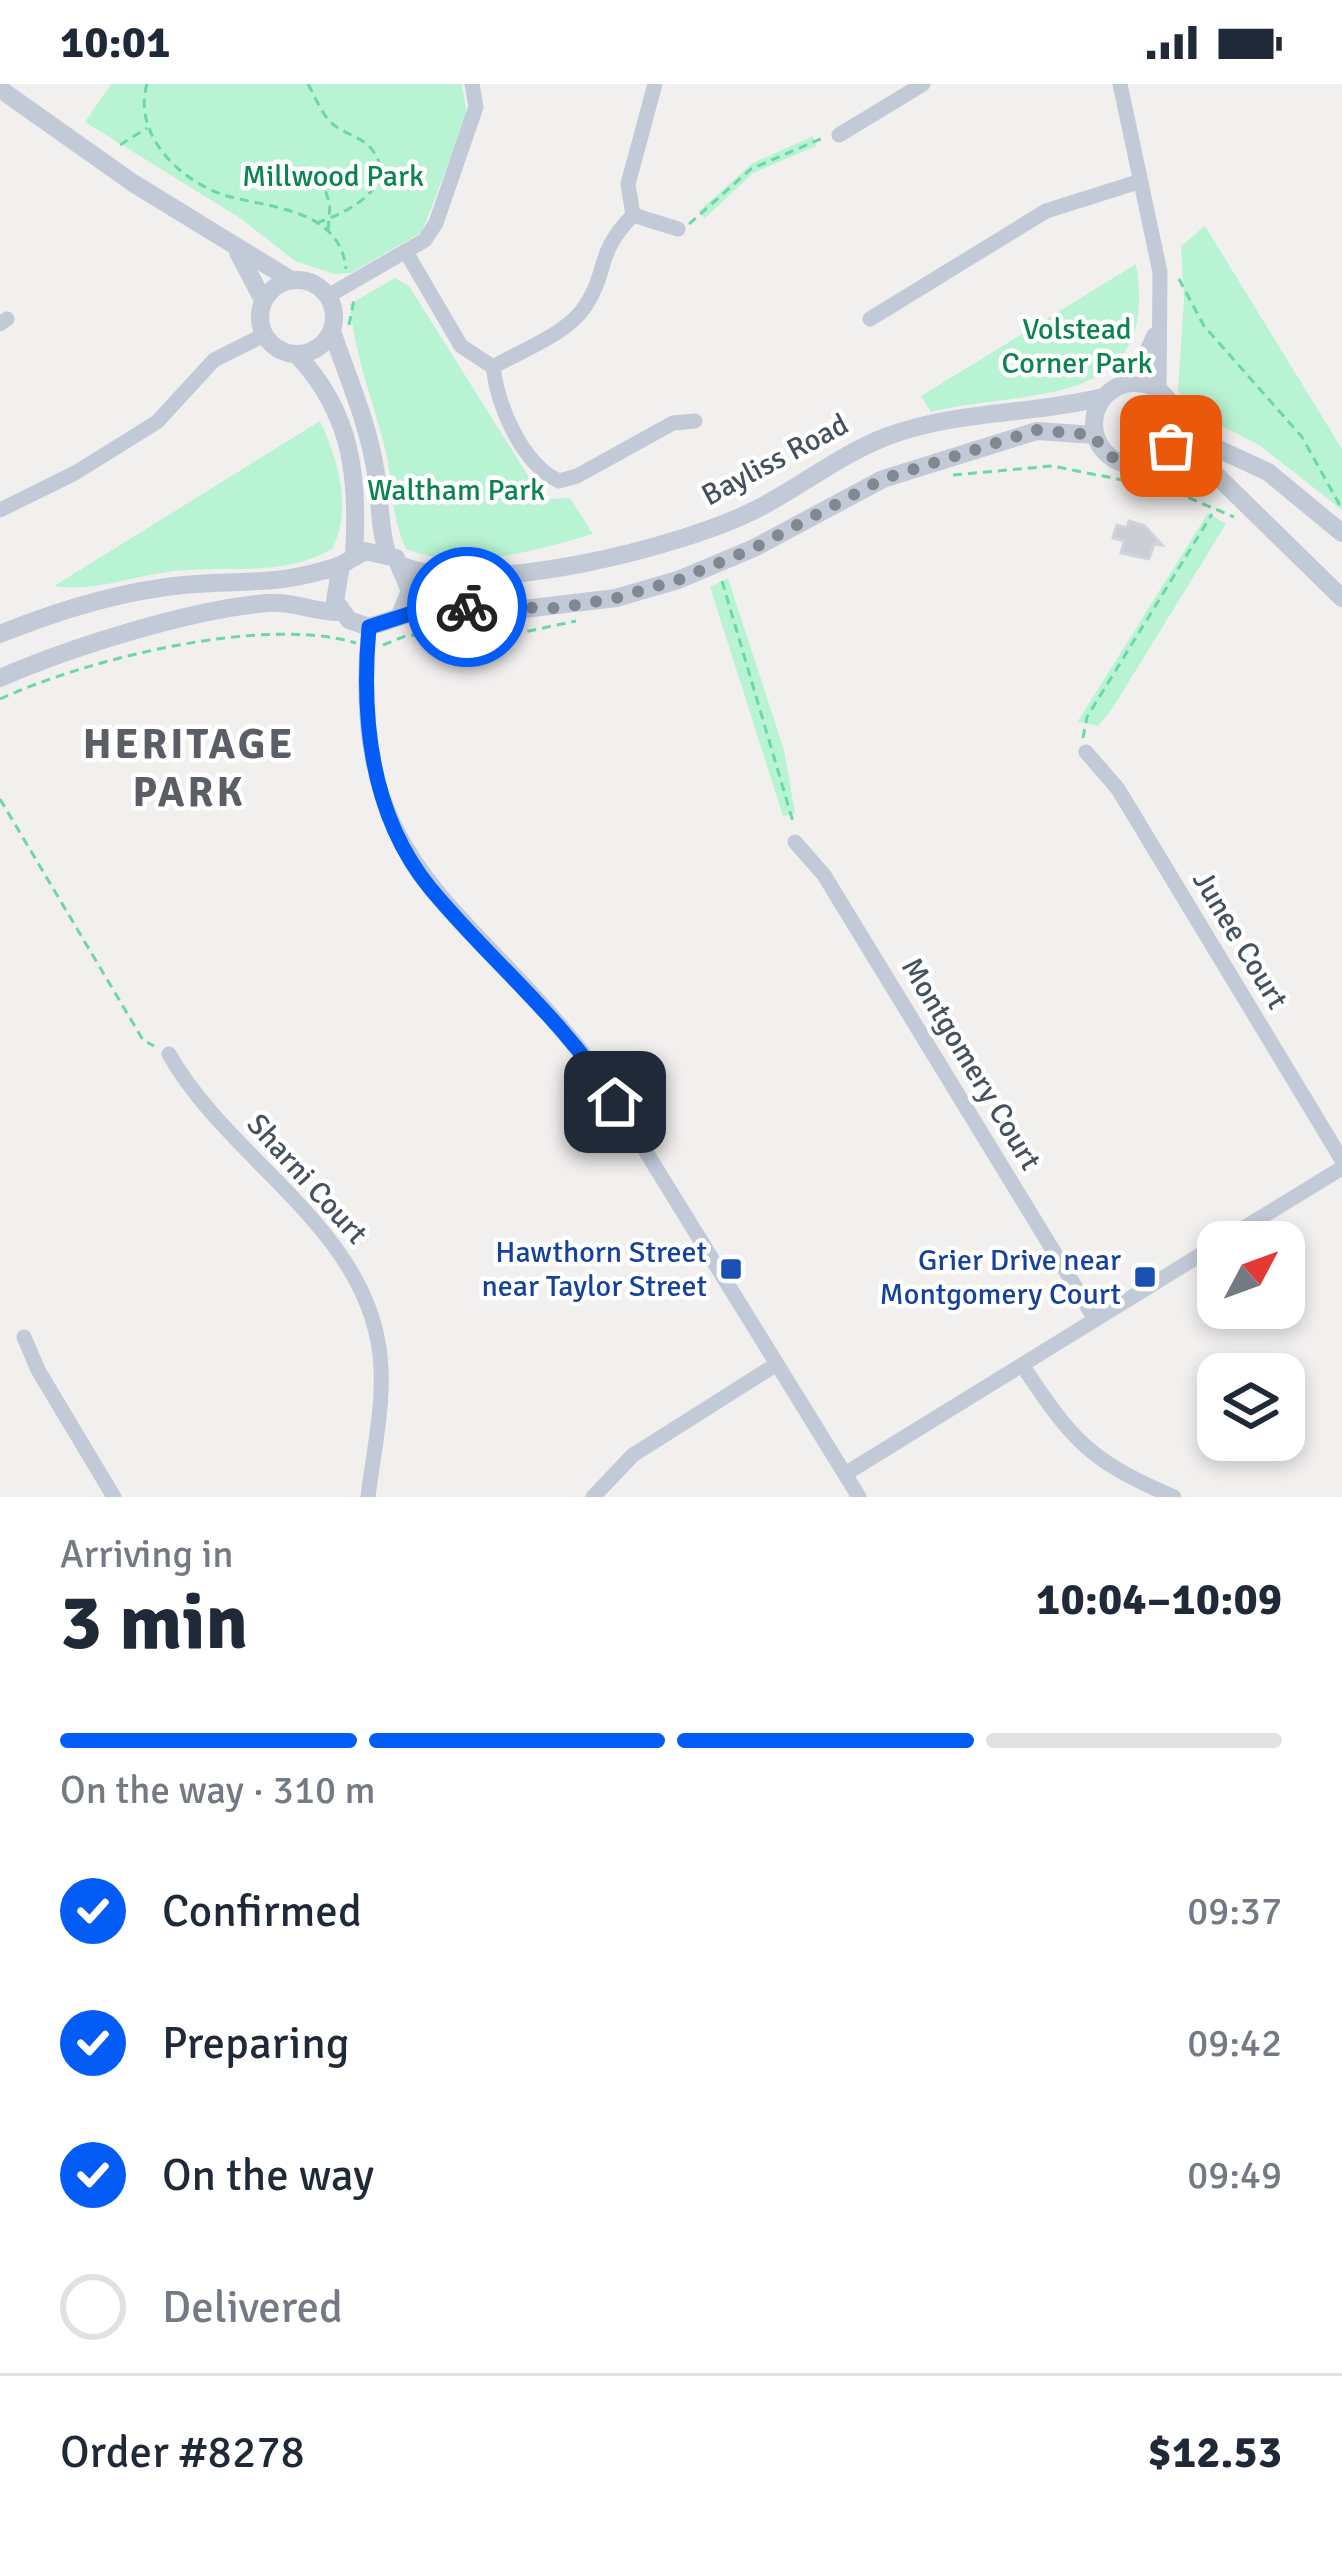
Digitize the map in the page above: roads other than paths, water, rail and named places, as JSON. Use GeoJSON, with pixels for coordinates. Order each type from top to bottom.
{"type":"FeatureCollection","features":[{"type":"Feature","properties":{"kind":"street"},"geometry":{"type":"LineString","coordinates":[[328,296],[425,240],[436,223],[476,107],[472,84]]}},
{"type":"Feature","properties":{"kind":"street"},"geometry":{"type":"LineString","coordinates":[[633,215],[628,184],[655,84]]}},
{"type":"Feature","properties":{"kind":"street"},"geometry":{"type":"LineString","coordinates":[[839,135],[923,84]]}},
{"type":"Feature","properties":{"kind":"street"},"geometry":{"type":"LineString","coordinates":[[1120,84],[1160,272],[1159,391],[1176,419],[1203,442],[1268,472],[1342,532]]}},
{"type":"Feature","properties":{"kind":"street"},"geometry":{"type":"LineString","coordinates":[[1,89],[133,183],[292,280],[312,283],[328,296],[332,331],[366,426],[377,474],[377,519],[410,591],[400,615]]}},
{"type":"Feature","properties":{"kind":"street"},"geometry":{"type":"LineString","coordinates":[[870,319],[1046,211],[1141,181]]}},
{"type":"Feature","properties":{"kind":"street"},"geometry":{"type":"LineString","coordinates":[[494,367],[574,320],[589,302],[604,248],[633,215]]}},
{"type":"Feature","properties":{"kind":"street"},"geometry":{"type":"LineString","coordinates":[[633,215],[678,229]]}},
{"type":"Feature","properties":{"kind":"street"},"geometry":{"type":"LineString","coordinates":[[229,238],[253,272],[263,300],[264,335],[278,349],[297,355],[328,387],[343,427],[354,477],[348,560],[334,589],[341,612]]}},
{"type":"Feature","properties":{"kind":"street"},"geometry":{"type":"LineString","coordinates":[[406,252],[461,346],[494,367],[502,413],[545,475],[559,482],[673,424],[695,421]]}},
{"type":"Feature","properties":{"kind":"street"},"geometry":{"type":"LineString","coordinates":[[263,300],[292,280]]}},
{"type":"Feature","properties":{"kind":"street"},"geometry":{"type":"LineString","coordinates":[[297,355],[318,348],[332,331]]}},
{"type":"Feature","properties":{"kind":"street"},"geometry":{"type":"LineString","coordinates":[[1156,332],[1137,372],[1096,408],[1094,435],[1110,458],[1122,464],[1150,463],[1162,456],[1176,433],[1176,419]]}},
{"type":"Feature","properties":{"kind":"street"},"geometry":{"type":"LineString","coordinates":[[0,510],[76,473],[157,422],[214,360],[264,335]]}},
{"type":"Feature","properties":{"kind":"street","name":"Bayliss Road"},"geometry":{"type":"LineString","coordinates":[[0,634],[145,591],[183,585],[271,584],[348,560],[395,560],[429,577],[460,577],[648,549],[760,508],[884,437],[1002,409],[1059,408],[1139,383],[1159,391]]}},
{"type":"Feature","properties":{"kind":"street"},"geometry":{"type":"LineString","coordinates":[[0,678],[73,651],[271,603],[341,612],[369,627],[434,606],[507,610],[616,598],[678,580],[754,548],[883,479],[1037,430],[1094,435]]}},
{"type":"Feature","properties":{"kind":"street"},"geometry":{"type":"LineString","coordinates":[[1162,456],[1209,467],[1342,598]]}},
{"type":"Feature","properties":{"kind":"street"},"geometry":{"type":"LineString","coordinates":[[369,627],[370,753],[402,845],[428,886],[567,1031],[593,1066],[860,1497]]}},
{"type":"Feature","properties":{"kind":"street","name":"Junee Court"},"geometry":{"type":"LineString","coordinates":[[1086,752],[1118,790],[1342,1164]]}},
{"type":"Feature","properties":{"kind":"street","name":"Montgomery Court"},"geometry":{"type":"LineString","coordinates":[[795,842],[824,875],[1095,1319]]}},
{"type":"Feature","properties":{"kind":"street","name":"Sharni Court"},"geometry":{"type":"LineString","coordinates":[[170,1054],[192,1094],[336,1246],[367,1301],[381,1370],[368,1497]]}},
{"type":"Feature","properties":{"kind":"street"},"geometry":{"type":"LineString","coordinates":[[1254,1221],[1342,1164]]}},
{"type":"Feature","properties":{"kind":"street"},"geometry":{"type":"LineString","coordinates":[[845,1474],[1197,1257]]}},
{"type":"Feature","properties":{"kind":"street"},"geometry":{"type":"LineString","coordinates":[[24,1337],[38,1370],[114,1497]]}},
{"type":"Feature","properties":{"kind":"street"},"geometry":{"type":"LineString","coordinates":[[593,1497],[633,1455],[777,1364]]}},
{"type":"Feature","properties":{"kind":"street"},"geometry":{"type":"LineString","coordinates":[[1022,1364],[1064,1429],[1088,1454],[1174,1497]]}},
{"type":"Feature","properties":{"kind":"place","name":"Hawthorn Street near Taylor Street"},"geometry":{"type":"Point","coordinates":[731,1269]}},
{"type":"Feature","properties":{"kind":"place","name":"Grier Drive near Montgomery Court"},"geometry":{"type":"Point","coordinates":[1145,1277]}},
{"type":"Feature","properties":{"kind":"district","name":"HERITAGE PARK"},"geometry":{"type":"Point","coordinates":[189,768]}},
{"type":"Feature","properties":{"kind":"park label","name":"Millwood Park"},"geometry":{"type":"Point","coordinates":[333,176]}},
{"type":"Feature","properties":{"kind":"park label","name":"Volstead Corner Park"},"geometry":{"type":"Point","coordinates":[1077,346]}},
{"type":"Feature","properties":{"kind":"park label","name":"Waltham Park"},"geometry":{"type":"Point","coordinates":[456,490]}}]}
